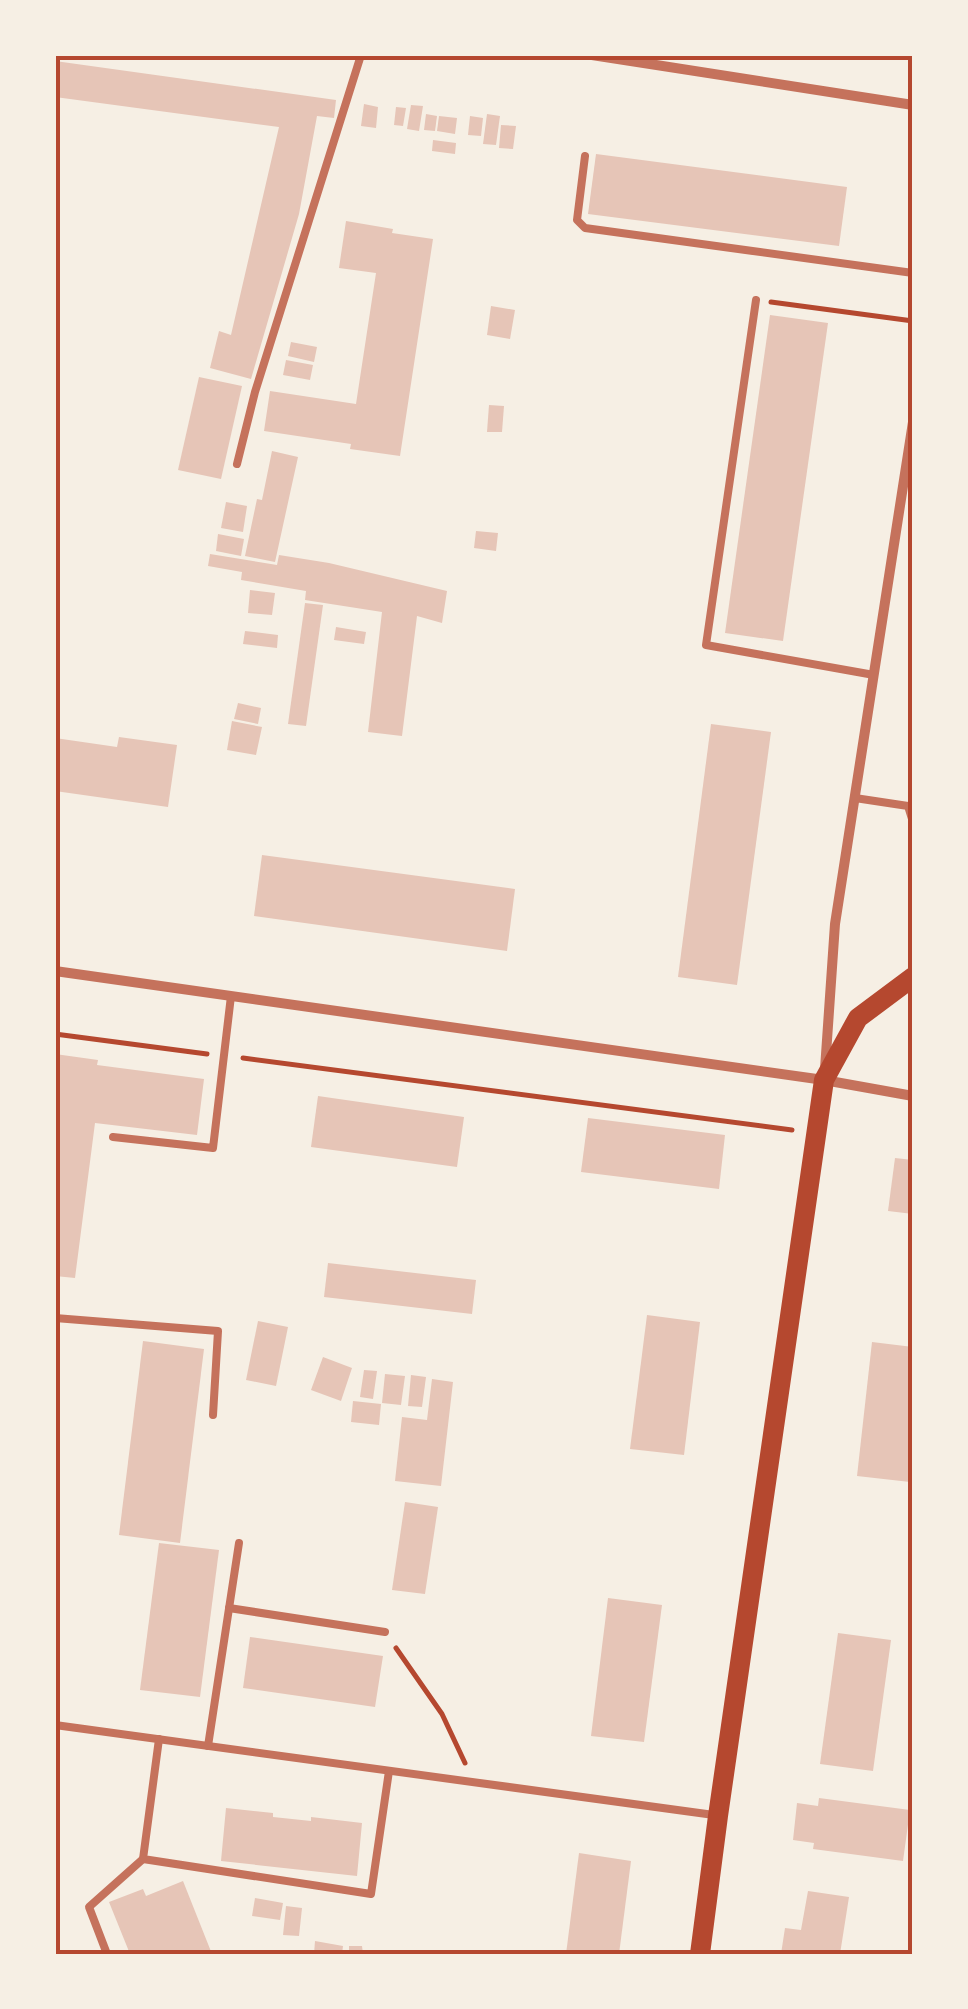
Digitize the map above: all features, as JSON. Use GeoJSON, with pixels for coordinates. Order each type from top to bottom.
{"type":"FeatureCollection","features":[{"type":"Feature","properties":{"kind":"main road"},"geometry":{"type":"LineString","coordinates":[[700,1954],[824,1080],[858,1018],[913,977]]}},
{"type":"Feature","properties":{"kind":"street"},"geometry":{"type":"LineString","coordinates":[[592,55],[913,105]]}},
{"type":"Feature","properties":{"kind":"street"},"geometry":{"type":"LineString","coordinates":[[824,1080],[835,924],[913,422]]}},
{"type":"Feature","properties":{"kind":"street"},"geometry":{"type":"LineString","coordinates":[[55,971],[824,1080],[913,1096]]}},
{"type":"Feature","properties":{"kind":"lane"},"geometry":{"type":"LineString","coordinates":[[238,464],[255,392],[361,55]]}},
{"type":"Feature","properties":{"kind":"lane"},"geometry":{"type":"LineString","coordinates":[[585,156],[577,220],[585,228],[913,273]]}},
{"type":"Feature","properties":{"kind":"lane"},"geometry":{"type":"LineString","coordinates":[[756,300],[706,645],[874,675]]}},
{"type":"Feature","properties":{"kind":"lane"},"geometry":{"type":"LineString","coordinates":[[855,798],[908,806],[913,822]]}},
{"type":"Feature","properties":{"kind":"lane"},"geometry":{"type":"LineString","coordinates":[[113,1136],[214,1148],[232,996]]}},
{"type":"Feature","properties":{"kind":"lane"},"geometry":{"type":"LineString","coordinates":[[55,1318],[218,1331],[214,1415]]}},
{"type":"Feature","properties":{"kind":"lane"},"geometry":{"type":"LineString","coordinates":[[208,1746],[239,1543]]}},
{"type":"Feature","properties":{"kind":"lane"},"geometry":{"type":"LineString","coordinates":[[229,1608],[385,1632]]}},
{"type":"Feature","properties":{"kind":"lane"},"geometry":{"type":"LineString","coordinates":[[55,1725],[718,1816]]}},
{"type":"Feature","properties":{"kind":"lane"},"geometry":{"type":"LineString","coordinates":[[107,1954],[89,1908],[143,1859],[159,1739]]}},
{"type":"Feature","properties":{"kind":"lane"},"geometry":{"type":"LineString","coordinates":[[143,1859],[371,1894],[389,1771]]}},
{"type":"Feature","properties":{"kind":"path"},"geometry":{"type":"LineString","coordinates":[[756,300],[913,321]]}},
{"type":"Feature","properties":{"kind":"path"},"geometry":{"type":"LineString","coordinates":[[55,1034],[815,1132]]}},
{"type":"Feature","properties":{"kind":"path"},"geometry":{"type":"LineString","coordinates":[[385,1632],[442,1714],[476,1782]]}},
{"type":"Feature","properties":{"kind":"building"},"geometry":{"type":"Polygon","coordinates":[[[55,61],[336,100],[334,118],[317,116],[299,214],[251,379],[210,368],[219,331],[231,335],[279,127],[55,97],[55,61]]]}},
{"type":"Feature","properties":{"kind":"building"},"geometry":{"type":"Polygon","coordinates":[[[364,104],[378,107],[376,128],[361,126],[364,104]]]}},
{"type":"Feature","properties":{"kind":"building"},"geometry":{"type":"Polygon","coordinates":[[[411,105],[423,106],[419,131],[407,129],[411,105]]]}},
{"type":"Feature","properties":{"kind":"building"},"geometry":{"type":"Polygon","coordinates":[[[396,107],[406,108],[403,126],[394,125],[396,107]]]}},
{"type":"Feature","properties":{"kind":"building"},"geometry":{"type":"Polygon","coordinates":[[[426,114],[437,116],[435,131],[424,130],[426,114]]]}},
{"type":"Feature","properties":{"kind":"building"},"geometry":{"type":"Polygon","coordinates":[[[487,114],[500,116],[496,145],[483,144],[487,114]]]}},
{"type":"Feature","properties":{"kind":"building"},"geometry":{"type":"Polygon","coordinates":[[[439,116],[457,118],[455,134],[437,131],[439,116]]]}},
{"type":"Feature","properties":{"kind":"building"},"geometry":{"type":"Polygon","coordinates":[[[470,116],[483,118],[481,136],[468,135],[470,116]]]}},
{"type":"Feature","properties":{"kind":"building"},"geometry":{"type":"Polygon","coordinates":[[[501,125],[516,126],[513,149],[499,148],[501,125]]]}},
{"type":"Feature","properties":{"kind":"building"},"geometry":{"type":"Polygon","coordinates":[[[433,140],[456,143],[455,154],[432,151],[433,140]]]}},
{"type":"Feature","properties":{"kind":"building"},"geometry":{"type":"Polygon","coordinates":[[[596,154],[847,187],[839,246],[588,214],[596,154]]]}},
{"type":"Feature","properties":{"kind":"building"},"geometry":{"type":"Polygon","coordinates":[[[346,221],[433,239],[400,456],[264,431],[270,391],[356,404],[376,273],[339,268],[346,221]]]}},
{"type":"Feature","properties":{"kind":"building"},"geometry":{"type":"Polygon","coordinates":[[[491,306],[515,310],[510,339],[487,335],[491,306]]]}},
{"type":"Feature","properties":{"kind":"building"},"geometry":{"type":"Polygon","coordinates":[[[770,315],[828,323],[783,641],[725,633],[770,315]]]}},
{"type":"Feature","properties":{"kind":"building"},"geometry":{"type":"Polygon","coordinates":[[[291,342],[317,347],[314,362],[288,356],[291,342]]]}},
{"type":"Feature","properties":{"kind":"building"},"geometry":{"type":"Polygon","coordinates":[[[286,360],[313,365],[310,380],[283,375],[286,360]]]}},
{"type":"Feature","properties":{"kind":"building"},"geometry":{"type":"Polygon","coordinates":[[[199,377],[242,386],[221,479],[178,470],[199,377]]]}},
{"type":"Feature","properties":{"kind":"building"},"geometry":{"type":"Polygon","coordinates":[[[489,405],[504,406],[502,432],[487,432],[489,405]]]}},
{"type":"Feature","properties":{"kind":"building"},"geometry":{"type":"Polygon","coordinates":[[[272,451],[298,457],[275,562],[245,556],[272,451]]]}},
{"type":"Feature","properties":{"kind":"building"},"geometry":{"type":"Polygon","coordinates":[[[226,502],[247,506],[243,532],[221,528],[226,502]]]}},
{"type":"Feature","properties":{"kind":"building"},"geometry":{"type":"Polygon","coordinates":[[[476,531],[498,533],[496,551],[474,548],[476,531]]]}},
{"type":"Feature","properties":{"kind":"building"},"geometry":{"type":"Polygon","coordinates":[[[218,534],[244,539],[241,556],[216,551],[218,534]]]}},
{"type":"Feature","properties":{"kind":"building"},"geometry":{"type":"Polygon","coordinates":[[[210,554],[277,565],[279,555],[447,591],[442,623],[417,616],[402,736],[368,732],[382,612],[305,600],[306,591],[241,580],[242,572],[208,566],[210,554]]]}},
{"type":"Feature","properties":{"kind":"building"},"geometry":{"type":"Polygon","coordinates":[[[250,590],[275,593],[272,615],[248,613],[250,590]]]}},
{"type":"Feature","properties":{"kind":"building"},"geometry":{"type":"Polygon","coordinates":[[[305,603],[323,605],[306,726],[288,724],[305,603]]]}},
{"type":"Feature","properties":{"kind":"building"},"geometry":{"type":"Polygon","coordinates":[[[336,627],[366,632],[364,644],[334,640],[336,627]]]}},
{"type":"Feature","properties":{"kind":"building"},"geometry":{"type":"Polygon","coordinates":[[[245,631],[278,635],[277,648],[243,644],[245,631]]]}},
{"type":"Feature","properties":{"kind":"building"},"geometry":{"type":"Polygon","coordinates":[[[238,703],[261,708],[258,724],[234,719],[238,703]]]}},
{"type":"Feature","properties":{"kind":"building"},"geometry":{"type":"Polygon","coordinates":[[[232,721],[262,727],[256,755],[227,750],[232,721]]]}},
{"type":"Feature","properties":{"kind":"building"},"geometry":{"type":"Polygon","coordinates":[[[711,724],[771,732],[737,985],[678,977],[711,724]]]}},
{"type":"Feature","properties":{"kind":"building"},"geometry":{"type":"Polygon","coordinates":[[[119,737],[177,745],[168,807],[55,791],[55,738],[117,747],[119,737]]]}},
{"type":"Feature","properties":{"kind":"building"},"geometry":{"type":"Polygon","coordinates":[[[262,855],[515,889],[507,951],[254,916],[262,855]]]}},
{"type":"Feature","properties":{"kind":"building"},"geometry":{"type":"Polygon","coordinates":[[[55,1054],[98,1060],[97,1065],[204,1079],[197,1135],[95,1123],[75,1278],[55,1276],[55,1054]]]}},
{"type":"Feature","properties":{"kind":"building"},"geometry":{"type":"Polygon","coordinates":[[[318,1096],[464,1117],[457,1167],[311,1147],[318,1096]]]}},
{"type":"Feature","properties":{"kind":"building"},"geometry":{"type":"Polygon","coordinates":[[[588,1118],[725,1135],[719,1189],[581,1172],[588,1118]]]}},
{"type":"Feature","properties":{"kind":"building"},"geometry":{"type":"Polygon","coordinates":[[[895,1158],[913,1160],[913,1214],[888,1211],[895,1158]]]}},
{"type":"Feature","properties":{"kind":"building"},"geometry":{"type":"Polygon","coordinates":[[[328,1263],[476,1280],[472,1314],[324,1297],[328,1263]]]}},
{"type":"Feature","properties":{"kind":"building"},"geometry":{"type":"Polygon","coordinates":[[[647,1315],[700,1322],[684,1455],[630,1449],[647,1315]]]}},
{"type":"Feature","properties":{"kind":"building"},"geometry":{"type":"Polygon","coordinates":[[[258,1321],[288,1327],[276,1386],[246,1380],[258,1321]]]}},
{"type":"Feature","properties":{"kind":"building"},"geometry":{"type":"Polygon","coordinates":[[[143,1341],[204,1349],[180,1543],[119,1535],[143,1341]]]}},
{"type":"Feature","properties":{"kind":"building"},"geometry":{"type":"Polygon","coordinates":[[[872,1342],[913,1347],[910,1482],[857,1476],[872,1342]]]}},
{"type":"Feature","properties":{"kind":"building"},"geometry":{"type":"Polygon","coordinates":[[[323,1357],[352,1368],[341,1401],[311,1390],[323,1357]]]}},
{"type":"Feature","properties":{"kind":"building"},"geometry":{"type":"Polygon","coordinates":[[[364,1370],[377,1371],[373,1399],[360,1397],[364,1370]]]}},
{"type":"Feature","properties":{"kind":"building"},"geometry":{"type":"Polygon","coordinates":[[[385,1374],[405,1376],[401,1405],[382,1403],[385,1374]]]}},
{"type":"Feature","properties":{"kind":"building"},"geometry":{"type":"Polygon","coordinates":[[[411,1375],[426,1377],[422,1407],[408,1406],[411,1375]]]}},
{"type":"Feature","properties":{"kind":"building"},"geometry":{"type":"Polygon","coordinates":[[[432,1379],[453,1382],[441,1486],[395,1481],[402,1417],[427,1420],[432,1379]]]}},
{"type":"Feature","properties":{"kind":"building"},"geometry":{"type":"Polygon","coordinates":[[[353,1401],[381,1404],[379,1425],[351,1422],[353,1401]]]}},
{"type":"Feature","properties":{"kind":"building"},"geometry":{"type":"Polygon","coordinates":[[[405,1502],[438,1507],[425,1594],[392,1590],[405,1502]]]}},
{"type":"Feature","properties":{"kind":"building"},"geometry":{"type":"Polygon","coordinates":[[[159,1543],[219,1550],[200,1697],[140,1690],[159,1543]]]}},
{"type":"Feature","properties":{"kind":"building"},"geometry":{"type":"Polygon","coordinates":[[[608,1598],[662,1605],[644,1742],[591,1736],[608,1598]]]}},
{"type":"Feature","properties":{"kind":"building"},"geometry":{"type":"Polygon","coordinates":[[[838,1633],[891,1640],[873,1771],[820,1764],[838,1633]]]}},
{"type":"Feature","properties":{"kind":"building"},"geometry":{"type":"Polygon","coordinates":[[[250,1637],[383,1656],[375,1707],[243,1688],[250,1637]]]}},
{"type":"Feature","properties":{"kind":"building"},"geometry":{"type":"Polygon","coordinates":[[[819,1798],[910,1810],[903,1861],[813,1849],[814,1843],[793,1840],[797,1803],[818,1806],[819,1798]]]}},
{"type":"Feature","properties":{"kind":"building"},"geometry":{"type":"Polygon","coordinates":[[[226,1808],[273,1813],[273,1817],[362,1823],[357,1876],[221,1861],[226,1808]]]}},
{"type":"Feature","properties":{"kind":"building"},"geometry":{"type":"Polygon","coordinates":[[[579,1853],[631,1861],[619,1954],[566,1954],[579,1853]]]}},
{"type":"Feature","properties":{"kind":"building"},"geometry":{"type":"Polygon","coordinates":[[[183,1881],[212,1954],[130,1954],[109,1902],[143,1889],[146,1896],[183,1881]]]}},
{"type":"Feature","properties":{"kind":"building"},"geometry":{"type":"Polygon","coordinates":[[[808,1891],[849,1897],[840,1954],[781,1954],[785,1928],[801,1930],[808,1891]]]}},
{"type":"Feature","properties":{"kind":"building"},"geometry":{"type":"Polygon","coordinates":[[[255,1898],[283,1903],[280,1920],[252,1916],[255,1898]]]}},
{"type":"Feature","properties":{"kind":"building"},"geometry":{"type":"Polygon","coordinates":[[[286,1906],[302,1908],[299,1936],[283,1935],[286,1906]]]}},
{"type":"Feature","properties":{"kind":"building"},"geometry":{"type":"Polygon","coordinates":[[[315,1941],[343,1946],[342,1954],[314,1954],[315,1941]]]}},
{"type":"Feature","properties":{"kind":"building"},"geometry":{"type":"Polygon","coordinates":[[[349,1946],[362,1946],[363,1954],[349,1954],[349,1946]]]}}]}
